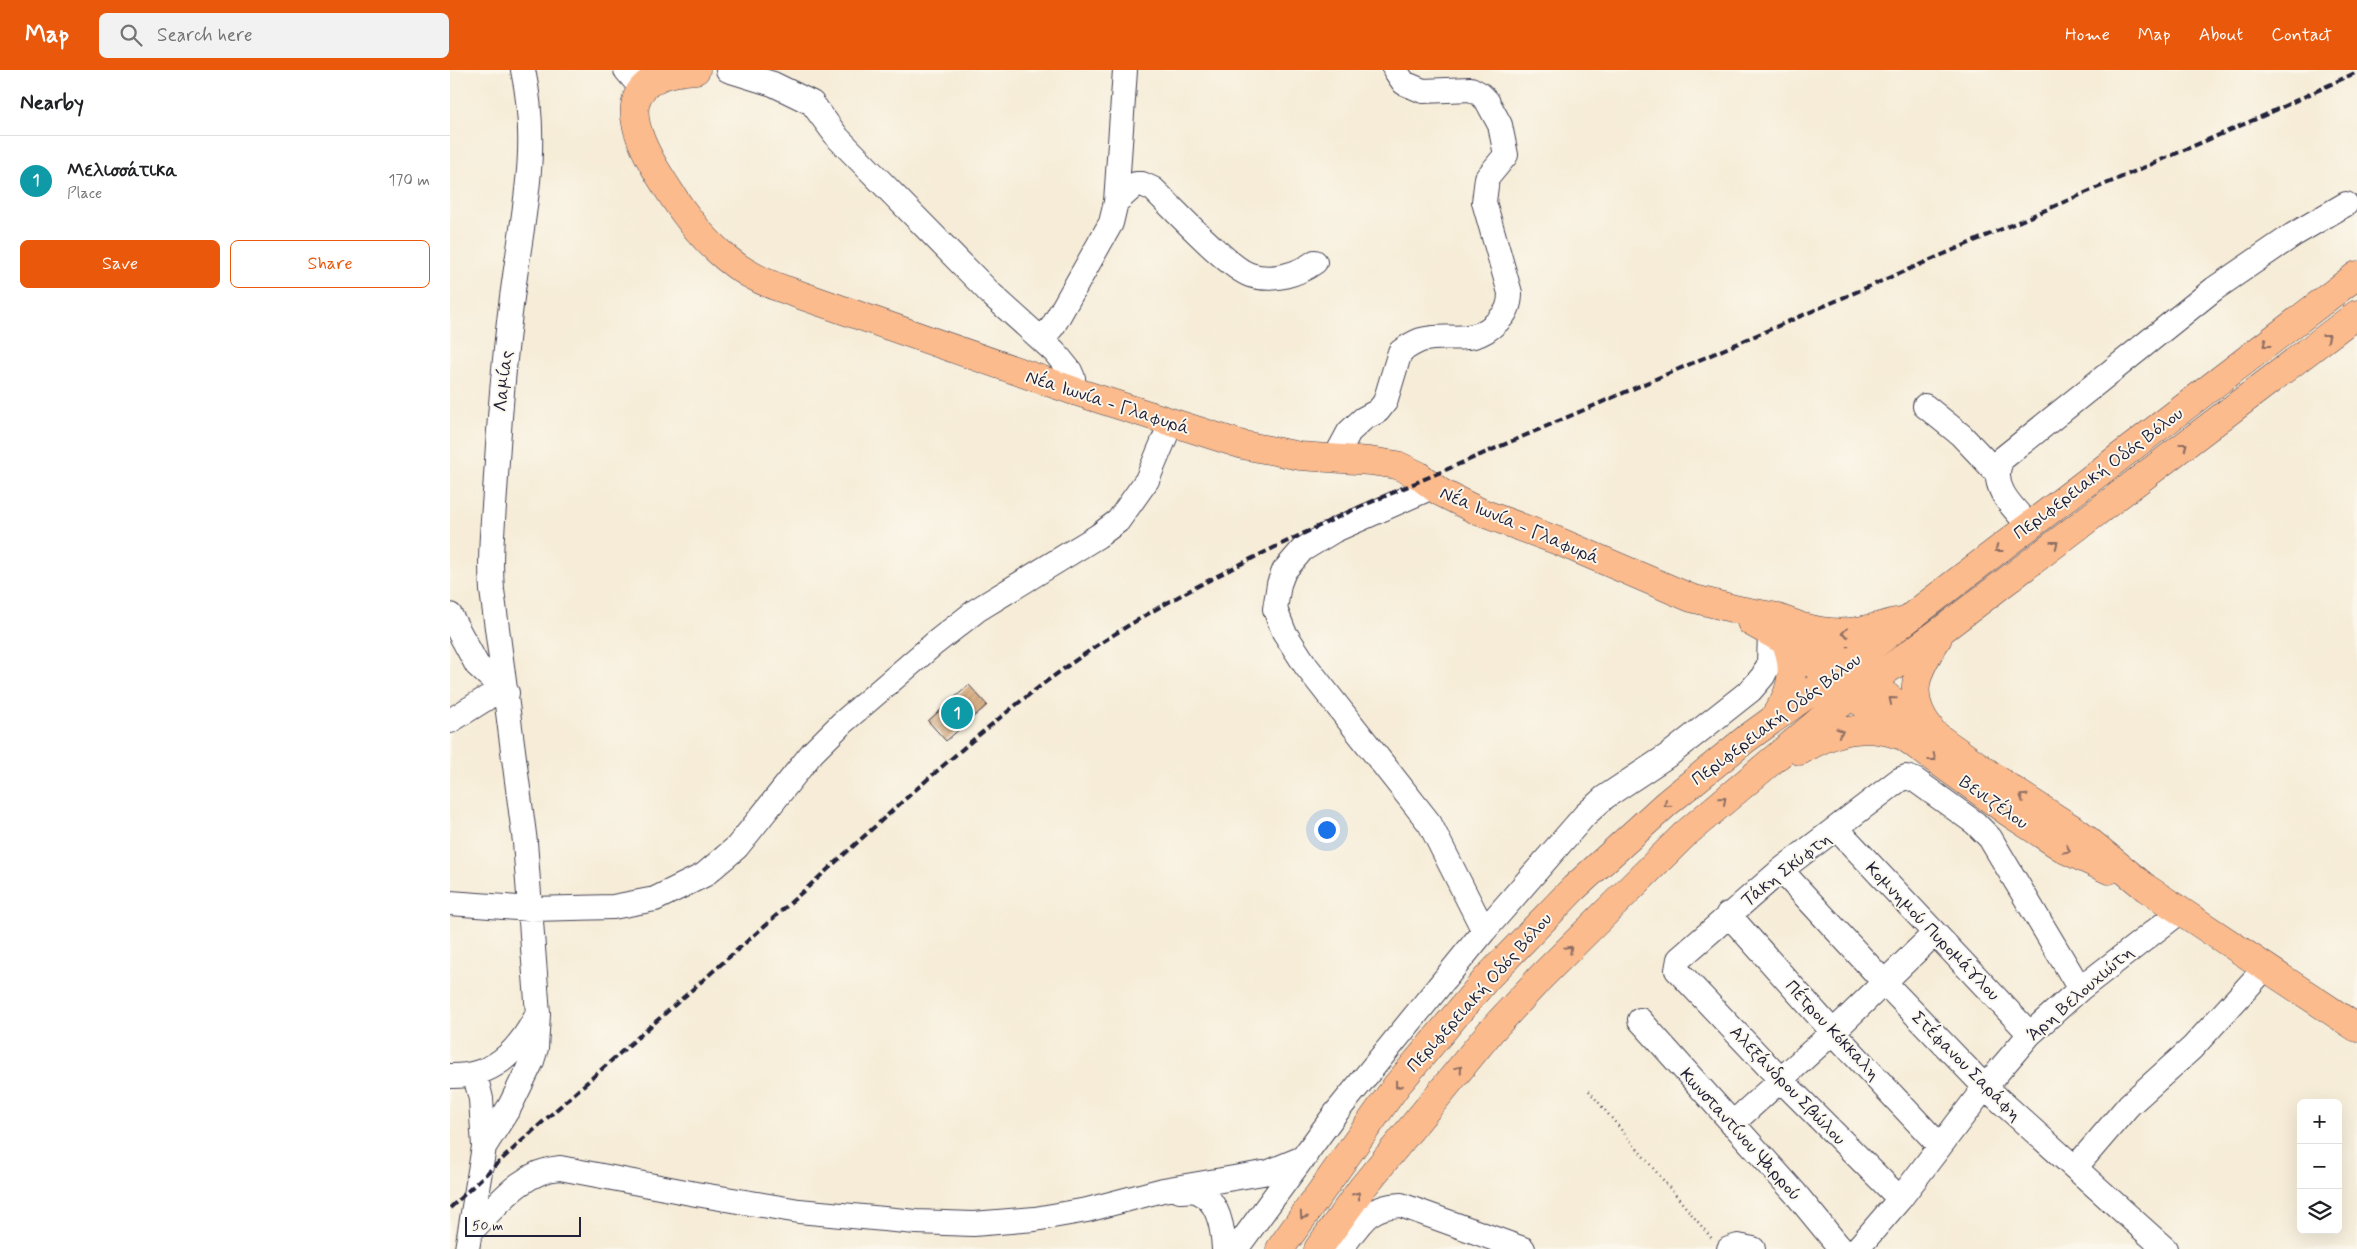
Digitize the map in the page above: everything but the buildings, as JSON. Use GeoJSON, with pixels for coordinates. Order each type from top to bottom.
{"type":"FeatureCollection","features":[{"type":"Feature","properties":{"kind":"main road","name":"Νέα Ιωνία - Γλαφυρά"},"geometry":{"type":"LineString","coordinates":[[696,70],[634,79],[634,124],[648,156],[667,188],[695,227],[715,249],[736,266],[758,279],[1074,391],[1171,423],[1265,450],[1300,456],[1397,465],[1418,475],[1432,487],[1488,516],[1558,541],[1691,598],[1739,610],[1753,624],[1784,633],[1862,689]]}},
{"type":"Feature","properties":{"kind":"main road","name":"Περιφερειακή Οδός Βόλου"},"geometry":{"type":"LineString","coordinates":[[1280,1249],[1397,1085],[1461,1009],[1524,937],[1574,888],[1666,804],[1707,769],[1771,720],[1839,671],[2357,275]]}},
{"type":"Feature","properties":{"kind":"main road","name":"Περιφερειακή Οδός Βόλου"},"geometry":{"type":"LineString","coordinates":[[1318,1249],[1362,1188],[1491,1031],[1542,976],[1685,834],[1750,777],[1831,711],[1946,627],[2357,314]]}},
{"type":"Feature","properties":{"kind":"main road"},"geometry":{"type":"LineString","coordinates":[[1771,720],[1786,698],[1792,679],[1792,659],[1784,633],[1845,633],[1910,617]]}},
{"type":"Feature","properties":{"kind":"main road"},"geometry":{"type":"LineString","coordinates":[[1932,732],[1918,708],[1915,688],[1923,662],[1946,627]]}},
{"type":"Feature","properties":{"kind":"main road","name":"Βενιζέλου"},"geometry":{"type":"LineString","coordinates":[[1862,689],[1932,732],[1969,760],[2079,833],[2146,888],[2357,1028]]}},
{"type":"Feature","properties":{"kind":"main road","name":"Βενιζέλου"},"geometry":{"type":"LineString","coordinates":[[1862,689],[1906,738],[2008,812],[2066,850],[2146,888]]}},
{"type":"Feature","properties":{"kind":"main road"},"geometry":{"type":"LineString","coordinates":[[1750,777],[1815,742],[1849,729],[1874,729],[1906,738]]}},
{"type":"Feature","properties":{"kind":"street","name":"Λαμίας"},"geometry":{"type":"LineString","coordinates":[[484,1147],[510,1106],[532,1062],[536,1048],[538,1014],[531,909],[507,693],[492,590],[490,547],[508,332],[531,164],[532,139],[523,70]]}},
{"type":"Feature","properties":{"kind":"street"},"geometry":{"type":"LineString","coordinates":[[728,70],[773,84],[812,103],[838,138],[992,295],[1054,351],[1070,371],[1073,378],[1074,391]]}},
{"type":"Feature","properties":{"kind":"street"},"geometry":{"type":"LineString","coordinates":[[1042,340],[1053,326],[1111,223],[1116,202],[1125,70]]}},
{"type":"Feature","properties":{"kind":"street"},"geometry":{"type":"LineString","coordinates":[[1335,458],[1349,432],[1362,420],[1378,411],[1385,402],[1400,352],[1422,340],[1471,338],[1482,335],[1501,318],[1510,305],[1510,293],[1484,202],[1486,178],[1506,155],[1500,125],[1487,100],[1474,90],[1423,91],[1404,83],[1394,70]]}},
{"type":"Feature","properties":{"kind":"street"},"geometry":{"type":"LineString","coordinates":[[1116,202],[1136,184],[1153,188],[1228,262],[1248,274],[1287,276],[1305,269],[1315,262]]}},
{"type":"Feature","properties":{"kind":"street"},"geometry":{"type":"LineString","coordinates":[[1996,472],[2002,459],[2008,453],[2214,289],[2293,235],[2346,204]]}},
{"type":"Feature","properties":{"kind":"street"},"geometry":{"type":"LineString","coordinates":[[1925,406],[1961,435],[1996,472],[2000,489],[2029,525]]}},
{"type":"Feature","properties":{"kind":"street"},"geometry":{"type":"LineString","coordinates":[[450,903],[531,909],[613,907],[654,899],[704,875],[737,847],[812,753],[836,729],[935,643],[977,610],[1098,536],[1118,521],[1146,480],[1171,423]]}},
{"type":"Feature","properties":{"kind":"street"},"geometry":{"type":"LineString","coordinates":[[1432,487],[1335,530],[1302,550],[1284,571],[1279,584],[1275,609],[1284,632],[1310,673],[1430,824],[1484,931]]}},
{"type":"Feature","properties":{"kind":"street"},"geometry":{"type":"LineString","coordinates":[[452,624],[477,665],[507,693]]}},
{"type":"Feature","properties":{"kind":"street"},"geometry":{"type":"LineString","coordinates":[[1236,1249],[1335,1114],[1484,931],[1596,804],[1670,754],[1751,690],[1763,676],[1784,633]]}},
{"type":"Feature","properties":{"kind":"street"},"geometry":{"type":"LineString","coordinates":[[450,721],[490,696],[507,693]]}},
{"type":"Feature","properties":{"kind":"street","name":"Τάκη Σκύφτη"},"geometry":{"type":"LineString","coordinates":[[1677,970],[1678,958],[1728,914],[1781,870],[1899,780],[1906,777],[1915,780],[1975,823],[1990,838],[2080,989]]}},
{"type":"Feature","properties":{"kind":"street","name":"Κομνημού Πυρομάγλου"},"geometry":{"type":"LineString","coordinates":[[1837,829],[2030,1034]]}},
{"type":"Feature","properties":{"kind":"street","name":"Στέφανου Σαράφη"},"geometry":{"type":"LineString","coordinates":[[1781,870],[1884,982],[1985,1087],[2165,1249]]}},
{"type":"Feature","properties":{"kind":"street","name":"Άρη Βελουχιώτη"},"geometry":{"type":"LineString","coordinates":[[1857,1249],[1900,1199],[1939,1145],[2030,1034],[2080,989],[2180,910]]}},
{"type":"Feature","properties":{"kind":"street","name":"Πέτρου Κόκκαλη"},"geometry":{"type":"LineString","coordinates":[[1728,914],[1833,1032],[1939,1145]]}},
{"type":"Feature","properties":{"kind":"street"},"geometry":{"type":"LineString","coordinates":[[1732,1124],[1833,1032],[1935,934]]}},
{"type":"Feature","properties":{"kind":"street"},"geometry":{"type":"LineString","coordinates":[[2075,1168],[2129,1105],[2192,1048],[2266,967]]}},
{"type":"Feature","properties":{"kind":"street","name":"Αλεξάνδρου Σβώλου"},"geometry":{"type":"LineString","coordinates":[[1677,970],[1781,1080],[1900,1199]]}},
{"type":"Feature","properties":{"kind":"street"},"geometry":{"type":"LineString","coordinates":[[450,1076],[475,1075],[496,1066],[514,1052],[525,1038],[538,1014]]}},
{"type":"Feature","properties":{"kind":"street","name":"Κωνσταντίνου Ψαρρού"},"geometry":{"type":"LineString","coordinates":[[1640,1020],[1795,1193],[1841,1249]]}},
{"type":"Feature","properties":{"kind":"street"},"geometry":{"type":"LineString","coordinates":[[469,1240],[484,1147],[482,1107],[475,1075]]}},
{"type":"Feature","properties":{"kind":"street"},"geometry":{"type":"LineString","coordinates":[[469,1240],[526,1178],[549,1168],[560,1168],[798,1211],[916,1222],[973,1224],[1035,1219],[1087,1210],[1163,1190],[1269,1172],[1305,1157]]}},
{"type":"Feature","properties":{"kind":"street"},"geometry":{"type":"LineString","coordinates":[[1163,1190],[1196,1191],[1208,1199],[1217,1212],[1223,1229],[1224,1249]]}},
{"type":"Feature","properties":{"kind":"street"},"geometry":{"type":"LineString","coordinates":[[1341,1249],[1368,1214],[1382,1207],[1401,1205],[1523,1249]]}},
{"type":"Feature","properties":{"kind":"street"},"geometry":{"type":"LineString","coordinates":[[1721,1245],[1752,1249]]}},
{"type":"Feature","properties":{"kind":"path"},"geometry":{"type":"LineString","coordinates":[[1589,1091],[1721,1245]]}},
{"type":"Feature","properties":{"kind":"railway"},"geometry":{"type":"LineString","coordinates":[[450,1208],[579,1090],[952,758],[992,724],[1075,661],[1146,615],[1175,598],[1293,538],[1353,510],[2265,115],[2357,72]]}},
{"type":"Feature","properties":{"kind":"place","name":"Μελισσάτικα"},"geometry":{"type":"Point","coordinates":[957,713]}}]}
